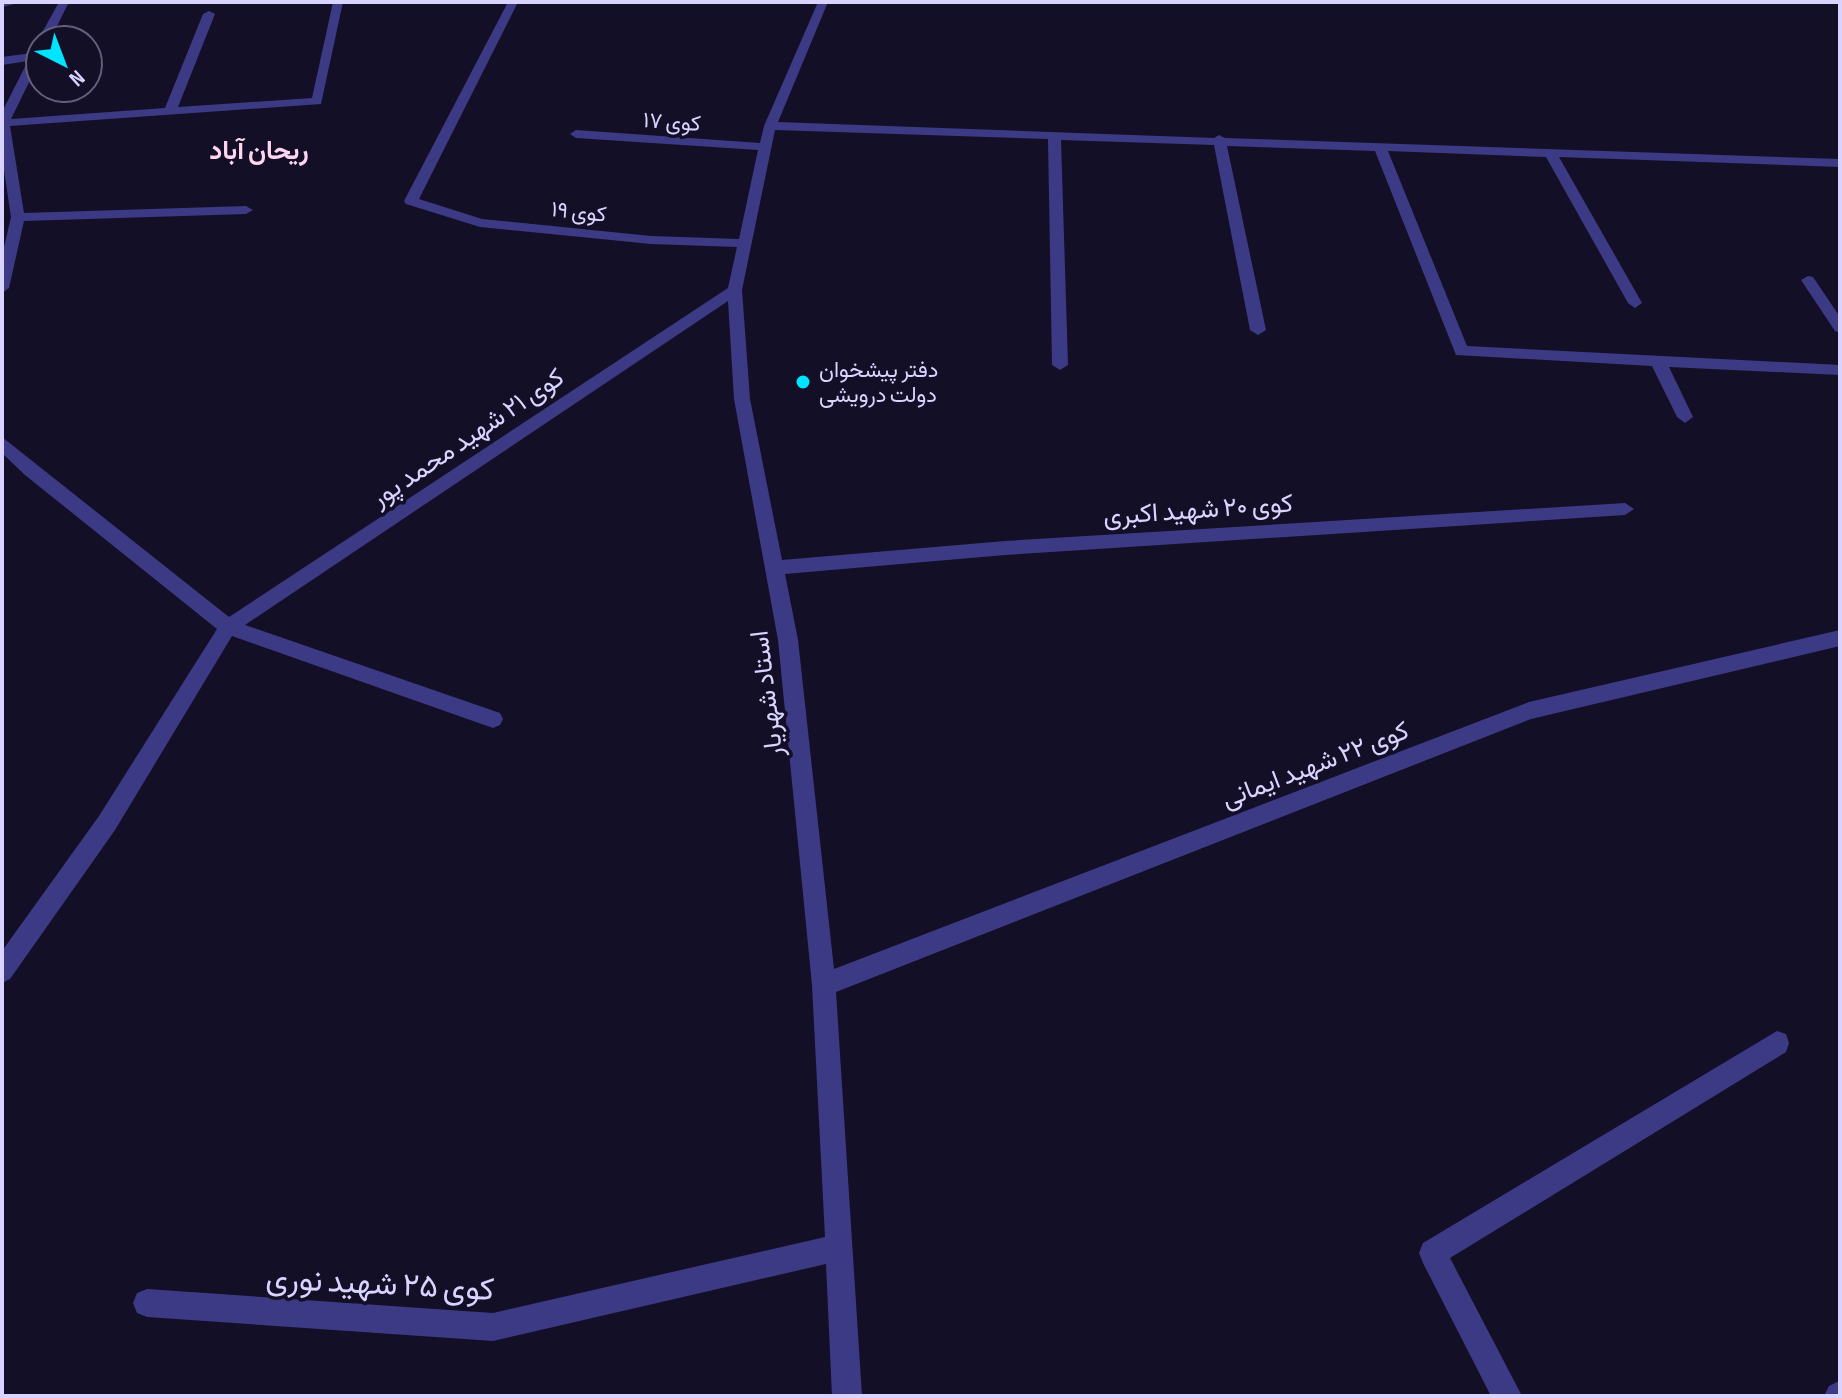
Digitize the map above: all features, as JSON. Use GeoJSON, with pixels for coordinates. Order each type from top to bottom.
{"type":"FeatureCollection","features":[{"type":"Feature","properties":{"kind":"street"},"geometry":{"type":"LineString","coordinates":[[2,4],[17,2]]}},
{"type":"Feature","properties":{"kind":"street"},"geometry":{"type":"LineString","coordinates":[[52,24],[64,2]]}},
{"type":"Feature","properties":{"kind":"street"},"geometry":{"type":"LineString","coordinates":[[3,123],[317,101],[338,2]]}},
{"type":"Feature","properties":{"kind":"street","name":"کوی ۱۹"},"geometry":{"type":"LineString","coordinates":[[513,2],[411,201],[480,223],[651,240],[746,243]]}},
{"type":"Feature","properties":{"kind":"street","name":"استاد شهریار"},"geometry":{"type":"LineString","coordinates":[[823,2],[770,126],[735,290],[742,399],[788,640],[824,985],[847,1396]]}},
{"type":"Feature","properties":{"kind":"street"},"geometry":{"type":"LineString","coordinates":[[170,111],[209,14]]}},
{"type":"Feature","properties":{"kind":"street"},"geometry":{"type":"LineString","coordinates":[[2,61],[24,56]]}},
{"type":"Feature","properties":{"kind":"street"},"geometry":{"type":"LineString","coordinates":[[2,288],[18,217],[3,123],[24,80]]}},
{"type":"Feature","properties":{"kind":"street"},"geometry":{"type":"LineString","coordinates":[[770,126],[1219,139],[1840,163]]}},
{"type":"Feature","properties":{"kind":"street","name":"کوی ۱۷"},"geometry":{"type":"LineString","coordinates":[[576,134],[766,147]]}},
{"type":"Feature","properties":{"kind":"street"},"geometry":{"type":"LineString","coordinates":[[1054,134],[1060,365]]}},
{"type":"Feature","properties":{"kind":"street"},"geometry":{"type":"LineString","coordinates":[[1219,139],[1258,330]]}},
{"type":"Feature","properties":{"kind":"street"},"geometry":{"type":"LineString","coordinates":[[1379,145],[1461,351],[1840,370]]}},
{"type":"Feature","properties":{"kind":"street"},"geometry":{"type":"LineString","coordinates":[[1549,151],[1635,303]]}},
{"type":"Feature","properties":{"kind":"street"},"geometry":{"type":"LineString","coordinates":[[18,217],[246,210]]}},
{"type":"Feature","properties":{"kind":"street"},"geometry":{"type":"LineString","coordinates":[[1808,280],[1840,328]]}},
{"type":"Feature","properties":{"kind":"street","name":"کوی ۲۱ شهید محمد پور"},"geometry":{"type":"LineString","coordinates":[[228,627],[735,290]]}},
{"type":"Feature","properties":{"kind":"street"},"geometry":{"type":"LineString","coordinates":[[1658,361],[1685,417]]}},
{"type":"Feature","properties":{"kind":"street"},"geometry":{"type":"LineString","coordinates":[[2,443],[31,471],[228,627],[493,719]]}},
{"type":"Feature","properties":{"kind":"street","name":"کوی ۲۰ شهید اکبری"},"geometry":{"type":"LineString","coordinates":[[774,568],[1005,548],[1625,509]]}},
{"type":"Feature","properties":{"kind":"street"},"geometry":{"type":"LineString","coordinates":[[2,971],[107,823],[228,627]]}},
{"type":"Feature","properties":{"kind":"street","name":"کوی ۲۲ شهید ایمانی"},"geometry":{"type":"LineString","coordinates":[[824,985],[1529,711],[1840,638]]}},
{"type":"Feature","properties":{"kind":"street"},"geometry":{"type":"LineString","coordinates":[[1507,1396],[1433,1253],[1777,1043]]}},
{"type":"Feature","properties":{"kind":"street","name":"کوی ۲۵ شهید نوری"},"geometry":{"type":"LineString","coordinates":[[147,1303],[493,1327],[840,1247]]}},
{"type":"Feature","properties":{"kind":"place","name":"دفتر پیشخوان دولت درویشی"},"geometry":{"type":"Point","coordinates":[803,382]}},
{"type":"Feature","properties":{"kind":"district","name":"ریحان آباد"},"geometry":{"type":"Point","coordinates":[259,150]}}]}
